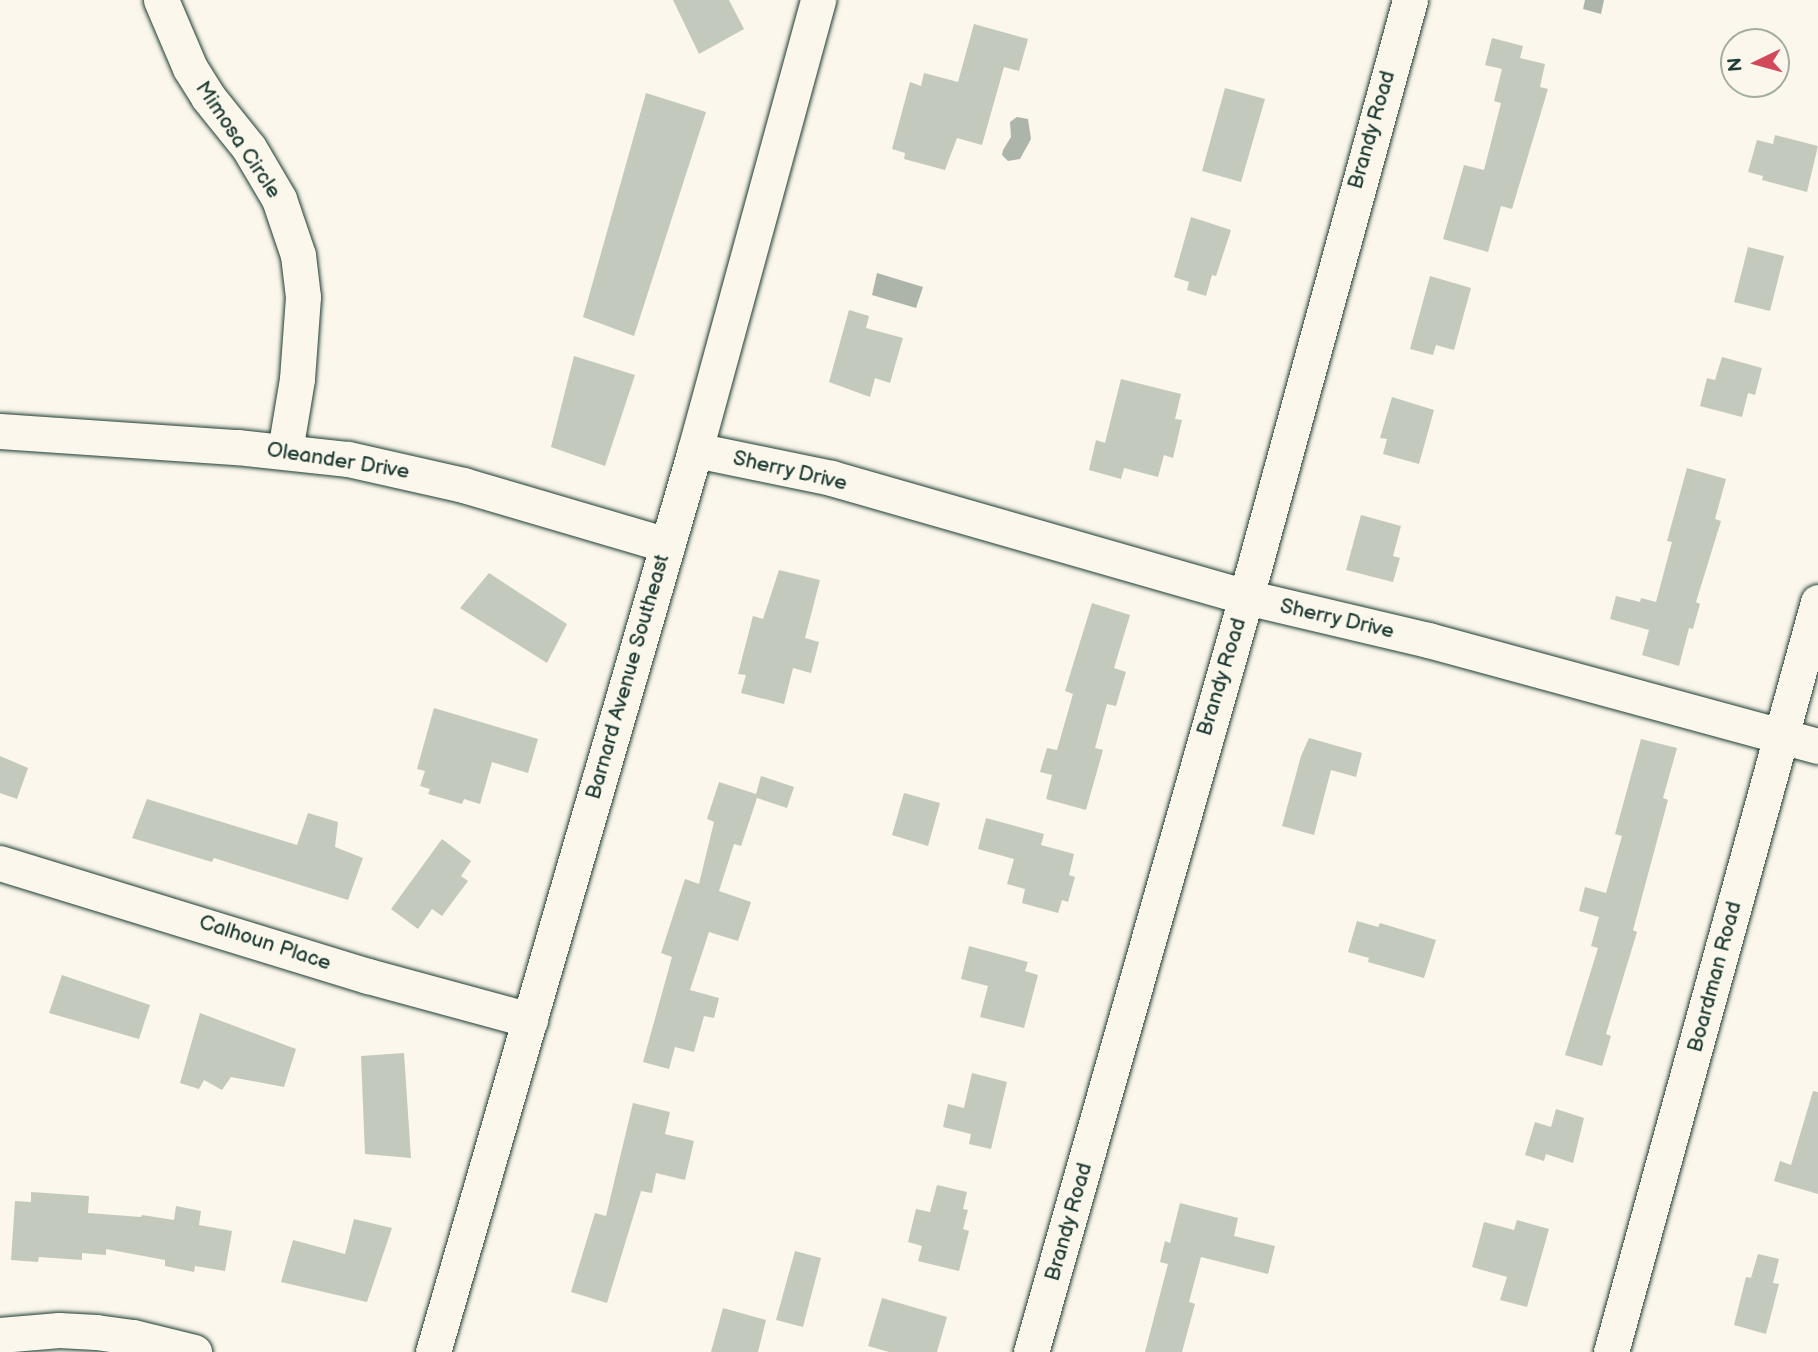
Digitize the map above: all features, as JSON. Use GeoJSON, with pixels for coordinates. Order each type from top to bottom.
{"type":"FeatureCollection","features":[{"type":"Feature","properties":{"kind":"street","name":"Mimosa Circle"},"geometry":{"type":"LineString","coordinates":[[161,0],[174,38],[190,68],[265,173],[279,199],[295,246],[303,297],[297,379],[285,451]]}},
{"type":"Feature","properties":{"kind":"street","name":"Barnard Avenue Southeast"},"geometry":{"type":"LineString","coordinates":[[433,1352],[611,729],[695,450],[818,0]]}},
{"type":"Feature","properties":{"kind":"street","name":"Brandy Road"},"geometry":{"type":"LineString","coordinates":[[1031,1352],[1246,597],[1410,0]]}},
{"type":"Feature","properties":{"kind":"street","name":"Oleander Drive"},"geometry":{"type":"LineString","coordinates":[[0,431],[285,451],[407,470],[667,545]]}},
{"type":"Feature","properties":{"kind":"street","name":"Sherry Drive"},"geometry":{"type":"LineString","coordinates":[[695,450],[844,482],[1246,597],[1428,640],[1818,746]]}},
{"type":"Feature","properties":{"kind":"street","name":"Boardman Road"},"geometry":{"type":"LineString","coordinates":[[1611,1352],[1818,602]]}},
{"type":"Feature","properties":{"kind":"street","name":"Calhoun Place"},"geometry":{"type":"LineString","coordinates":[[0,863],[368,975],[530,1020]]}},
{"type":"Feature","properties":{"kind":"street"},"geometry":{"type":"LineString","coordinates":[[0,1335],[58,1330],[96,1332],[133,1337],[194,1352]]}},
{"type":"Feature","properties":{"kind":"shaded area"},"geometry":{"type":"Polygon","coordinates":[[[1585,0],[1604,0],[1601,14],[1583,9],[1585,0]]]}},
{"type":"Feature","properties":{"kind":"shaded area"},"geometry":{"type":"Polygon","coordinates":[[[1017,117],[1028,119],[1031,139],[1020,159],[1008,161],[1002,155],[1003,150],[1011,137],[1010,122],[1017,117]]]}},
{"type":"Feature","properties":{"kind":"shaded area"},"geometry":{"type":"Polygon","coordinates":[[[877,273],[923,287],[916,308],[872,295],[877,273]]]}},
{"type":"Feature","properties":{"kind":"building"},"geometry":{"type":"Polygon","coordinates":[[[673,0],[729,0],[744,29],[699,54],[673,0]]]}},
{"type":"Feature","properties":{"kind":"building"},"geometry":{"type":"Polygon","coordinates":[[[974,24],[1028,39],[1019,71],[1004,67],[982,145],[957,138],[945,170],[904,159],[905,153],[892,149],[910,82],[921,86],[924,73],[958,82],[974,24]]]}},
{"type":"Feature","properties":{"kind":"building"},"geometry":{"type":"Polygon","coordinates":[[[1492,38],[1523,46],[1520,58],[1545,64],[1540,87],[1548,89],[1512,209],[1501,206],[1488,252],[1443,239],[1464,165],[1484,170],[1501,103],[1494,101],[1502,69],[1485,65],[1492,38]]]}},
{"type":"Feature","properties":{"kind":"building"},"geometry":{"type":"Polygon","coordinates":[[[1225,88],[1265,99],[1241,182],[1202,171],[1225,88]]]}},
{"type":"Feature","properties":{"kind":"building"},"geometry":{"type":"Polygon","coordinates":[[[646,93],[706,112],[634,336],[583,317],[646,93]]]}},
{"type":"Feature","properties":{"kind":"building"},"geometry":{"type":"Polygon","coordinates":[[[1775,135],[1818,146],[1807,192],[1762,180],[1763,176],[1748,172],[1757,140],[1773,144],[1775,135]]]}},
{"type":"Feature","properties":{"kind":"building"},"geometry":{"type":"Polygon","coordinates":[[[1191,217],[1231,230],[1216,276],[1212,275],[1206,296],[1187,290],[1189,282],[1174,277],[1191,217]]]}},
{"type":"Feature","properties":{"kind":"building"},"geometry":{"type":"Polygon","coordinates":[[[1748,247],[1784,256],[1770,311],[1734,302],[1748,247]]]}},
{"type":"Feature","properties":{"kind":"building"},"geometry":{"type":"Polygon","coordinates":[[[1430,276],[1471,288],[1454,350],[1436,345],[1433,355],[1410,349],[1430,276]]]}},
{"type":"Feature","properties":{"kind":"building"},"geometry":{"type":"Polygon","coordinates":[[[849,310],[869,316],[866,328],[903,338],[890,383],[875,378],[870,397],[829,382],[849,310]]]}},
{"type":"Feature","properties":{"kind":"building"},"geometry":{"type":"Polygon","coordinates":[[[574,356],[635,375],[605,466],[551,447],[574,356]]]}},
{"type":"Feature","properties":{"kind":"building"},"geometry":{"type":"Polygon","coordinates":[[[1722,357],[1762,368],[1755,395],[1748,393],[1742,417],[1700,406],[1707,378],[1715,380],[1722,357]]]}},
{"type":"Feature","properties":{"kind":"building"},"geometry":{"type":"Polygon","coordinates":[[[1121,379],[1181,394],[1175,419],[1182,420],[1173,458],[1164,455],[1158,477],[1124,468],[1121,479],[1089,470],[1096,440],[1105,443],[1121,379]]]}},
{"type":"Feature","properties":{"kind":"building"},"geometry":{"type":"Polygon","coordinates":[[[1392,397],[1434,410],[1419,464],[1383,454],[1387,439],[1380,438],[1392,397]]]}},
{"type":"Feature","properties":{"kind":"building"},"geometry":{"type":"Polygon","coordinates":[[[1687,468],[1726,479],[1715,519],[1721,521],[1696,602],[1700,604],[1693,629],[1689,628],[1679,666],[1642,655],[1649,630],[1610,619],[1616,596],[1640,602],[1641,598],[1656,602],[1672,542],[1667,541],[1687,468]]]}},
{"type":"Feature","properties":{"kind":"building"},"geometry":{"type":"Polygon","coordinates":[[[1361,515],[1401,526],[1393,556],[1400,558],[1393,582],[1346,570],[1361,515]]]}},
{"type":"Feature","properties":{"kind":"building"},"geometry":{"type":"Polygon","coordinates":[[[779,570],[820,580],[805,638],[819,642],[811,673],[793,668],[784,704],[741,693],[746,675],[738,674],[753,616],[763,619],[779,570]]]}},
{"type":"Feature","properties":{"kind":"building"},"geometry":{"type":"Polygon","coordinates":[[[489,573],[567,624],[547,663],[460,608],[489,573]]]}},
{"type":"Feature","properties":{"kind":"building"},"geometry":{"type":"Polygon","coordinates":[[[1092,603],[1130,615],[1114,668],[1126,672],[1116,706],[1107,704],[1095,748],[1103,750],[1086,810],[1046,799],[1052,775],[1040,772],[1047,748],[1057,750],[1073,694],[1065,691],[1092,603]]]}},
{"type":"Feature","properties":{"kind":"building"},"geometry":{"type":"Polygon","coordinates":[[[434,708],[538,739],[528,773],[492,762],[480,804],[464,799],[462,804],[428,794],[430,789],[420,786],[425,771],[417,769],[434,708]]]}},
{"type":"Feature","properties":{"kind":"building"},"geometry":{"type":"Polygon","coordinates":[[[1309,738],[1362,753],[1356,777],[1331,770],[1314,835],[1282,826],[1301,756],[1309,738]]]}},
{"type":"Feature","properties":{"kind":"building"},"geometry":{"type":"Polygon","coordinates":[[[1641,739],[1677,748],[1663,798],[1668,800],[1633,930],[1637,932],[1606,1034],[1611,1036],[1602,1066],[1565,1055],[1598,948],[1591,946],[1599,917],[1579,911],[1585,887],[1606,893],[1622,836],[1615,834],[1641,739]]]}},
{"type":"Feature","properties":{"kind":"building"},"geometry":{"type":"Polygon","coordinates":[[[0,756],[28,768],[17,799],[0,793],[0,756]]]}},
{"type":"Feature","properties":{"kind":"building"},"geometry":{"type":"Polygon","coordinates":[[[761,776],[794,787],[787,808],[757,798],[741,846],[734,844],[719,891],[751,902],[738,941],[709,932],[690,990],[719,998],[714,1018],[704,1016],[694,1052],[675,1047],[669,1069],[643,1062],[672,957],[661,953],[685,879],[699,884],[714,822],[707,819],[719,782],[756,794],[761,776]]]}},
{"type":"Feature","properties":{"kind":"building"},"geometry":{"type":"Polygon","coordinates":[[[904,793],[940,803],[928,846],[892,835],[904,793]]]}},
{"type":"Feature","properties":{"kind":"building"},"geometry":{"type":"Polygon","coordinates":[[[147,799],[297,845],[308,813],[338,822],[335,847],[363,858],[348,900],[214,858],[212,862],[132,838],[147,799]]]}},
{"type":"Feature","properties":{"kind":"building"},"geometry":{"type":"Polygon","coordinates":[[[986,818],[1044,834],[1041,845],[1074,854],[1069,875],[1075,877],[1068,902],[1062,900],[1058,913],[1022,903],[1025,889],[1007,884],[1014,859],[978,849],[986,818]]]}},
{"type":"Feature","properties":{"kind":"building"},"geometry":{"type":"Polygon","coordinates":[[[442,839],[471,861],[461,876],[468,881],[442,916],[432,909],[418,929],[391,909],[442,839]]]}},
{"type":"Feature","properties":{"kind":"building"},"geometry":{"type":"Polygon","coordinates":[[[1357,921],[1378,927],[1380,923],[1436,940],[1424,978],[1368,962],[1369,958],[1348,952],[1357,921]]]}},
{"type":"Feature","properties":{"kind":"building"},"geometry":{"type":"Polygon","coordinates":[[[969,946],[1028,962],[1025,971],[1038,975],[1024,1028],[980,1017],[988,986],[961,979],[969,946]]]}},
{"type":"Feature","properties":{"kind":"building"},"geometry":{"type":"Polygon","coordinates":[[[62,975],[150,1005],[139,1039],[49,1013],[62,975]]]}},
{"type":"Feature","properties":{"kind":"building"},"geometry":{"type":"Polygon","coordinates":[[[200,1013],[296,1049],[284,1087],[231,1077],[222,1090],[204,1080],[199,1089],[180,1083],[200,1013]]]}},
{"type":"Feature","properties":{"kind":"building"},"geometry":{"type":"Polygon","coordinates":[[[404,1053],[411,1158],[365,1154],[361,1056],[404,1053]]]}},
{"type":"Feature","properties":{"kind":"building"},"geometry":{"type":"Polygon","coordinates":[[[972,1073],[1007,1082],[991,1149],[969,1144],[971,1134],[943,1127],[948,1104],[964,1108],[972,1073]]]}},
{"type":"Feature","properties":{"kind":"building"},"geometry":{"type":"Polygon","coordinates":[[[1813,1091],[1818,1092],[1818,1194],[1774,1181],[1780,1161],[1791,1165],[1813,1091]]]}},
{"type":"Feature","properties":{"kind":"building"},"geometry":{"type":"Polygon","coordinates":[[[633,1103],[670,1112],[665,1134],[694,1141],[685,1180],[656,1173],[652,1193],[641,1191],[607,1303],[571,1292],[595,1213],[606,1216],[633,1103]]]}},
{"type":"Feature","properties":{"kind":"building"},"geometry":{"type":"Polygon","coordinates":[[[1556,1109],[1584,1118],[1573,1163],[1546,1154],[1544,1161],[1525,1155],[1535,1122],[1551,1127],[1556,1109]]]}},
{"type":"Feature","properties":{"kind":"building"},"geometry":{"type":"Polygon","coordinates":[[[937,1185],[967,1192],[963,1209],[968,1210],[963,1229],[969,1231],[959,1271],[918,1261],[922,1246],[908,1242],[916,1209],[930,1212],[937,1185]]]}},
{"type":"Feature","properties":{"kind":"building"},"geometry":{"type":"Polygon","coordinates":[[[31,1192],[89,1196],[88,1213],[142,1215],[174,1220],[176,1206],[201,1211],[199,1225],[232,1231],[225,1271],[195,1266],[194,1272],[165,1266],[165,1260],[106,1249],[106,1255],[82,1253],[82,1260],[39,1257],[38,1262],[11,1260],[15,1201],[31,1202],[31,1192]]]}},
{"type":"Feature","properties":{"kind":"building"},"geometry":{"type":"Polygon","coordinates":[[[1180,1203],[1238,1218],[1234,1236],[1275,1246],[1268,1274],[1201,1257],[1189,1302],[1195,1304],[1182,1352],[1145,1352],[1168,1264],[1160,1262],[1165,1241],[1170,1243],[1180,1203]]]}},
{"type":"Feature","properties":{"kind":"building"},"geometry":{"type":"Polygon","coordinates":[[[354,1219],[392,1228],[367,1302],[281,1282],[293,1240],[345,1254],[354,1219]]]}},
{"type":"Feature","properties":{"kind":"building"},"geometry":{"type":"Polygon","coordinates":[[[1517,1220],[1549,1229],[1527,1307],[1500,1300],[1507,1277],[1472,1267],[1484,1222],[1514,1230],[1517,1220]]]}},
{"type":"Feature","properties":{"kind":"building"},"geometry":{"type":"Polygon","coordinates":[[[795,1251],[821,1258],[803,1327],[776,1320],[795,1251]]]}},
{"type":"Feature","properties":{"kind":"building"},"geometry":{"type":"Polygon","coordinates":[[[1758,1254],[1779,1259],[1773,1283],[1779,1284],[1766,1334],[1734,1325],[1746,1277],[1751,1278],[1758,1254]]]}},
{"type":"Feature","properties":{"kind":"building"},"geometry":{"type":"Polygon","coordinates":[[[882,1298],[947,1317],[937,1352],[889,1352],[868,1346],[882,1298]]]}},
{"type":"Feature","properties":{"kind":"building"},"geometry":{"type":"Polygon","coordinates":[[[723,1308],[766,1320],[758,1352],[711,1352],[723,1308]]]}}]}
